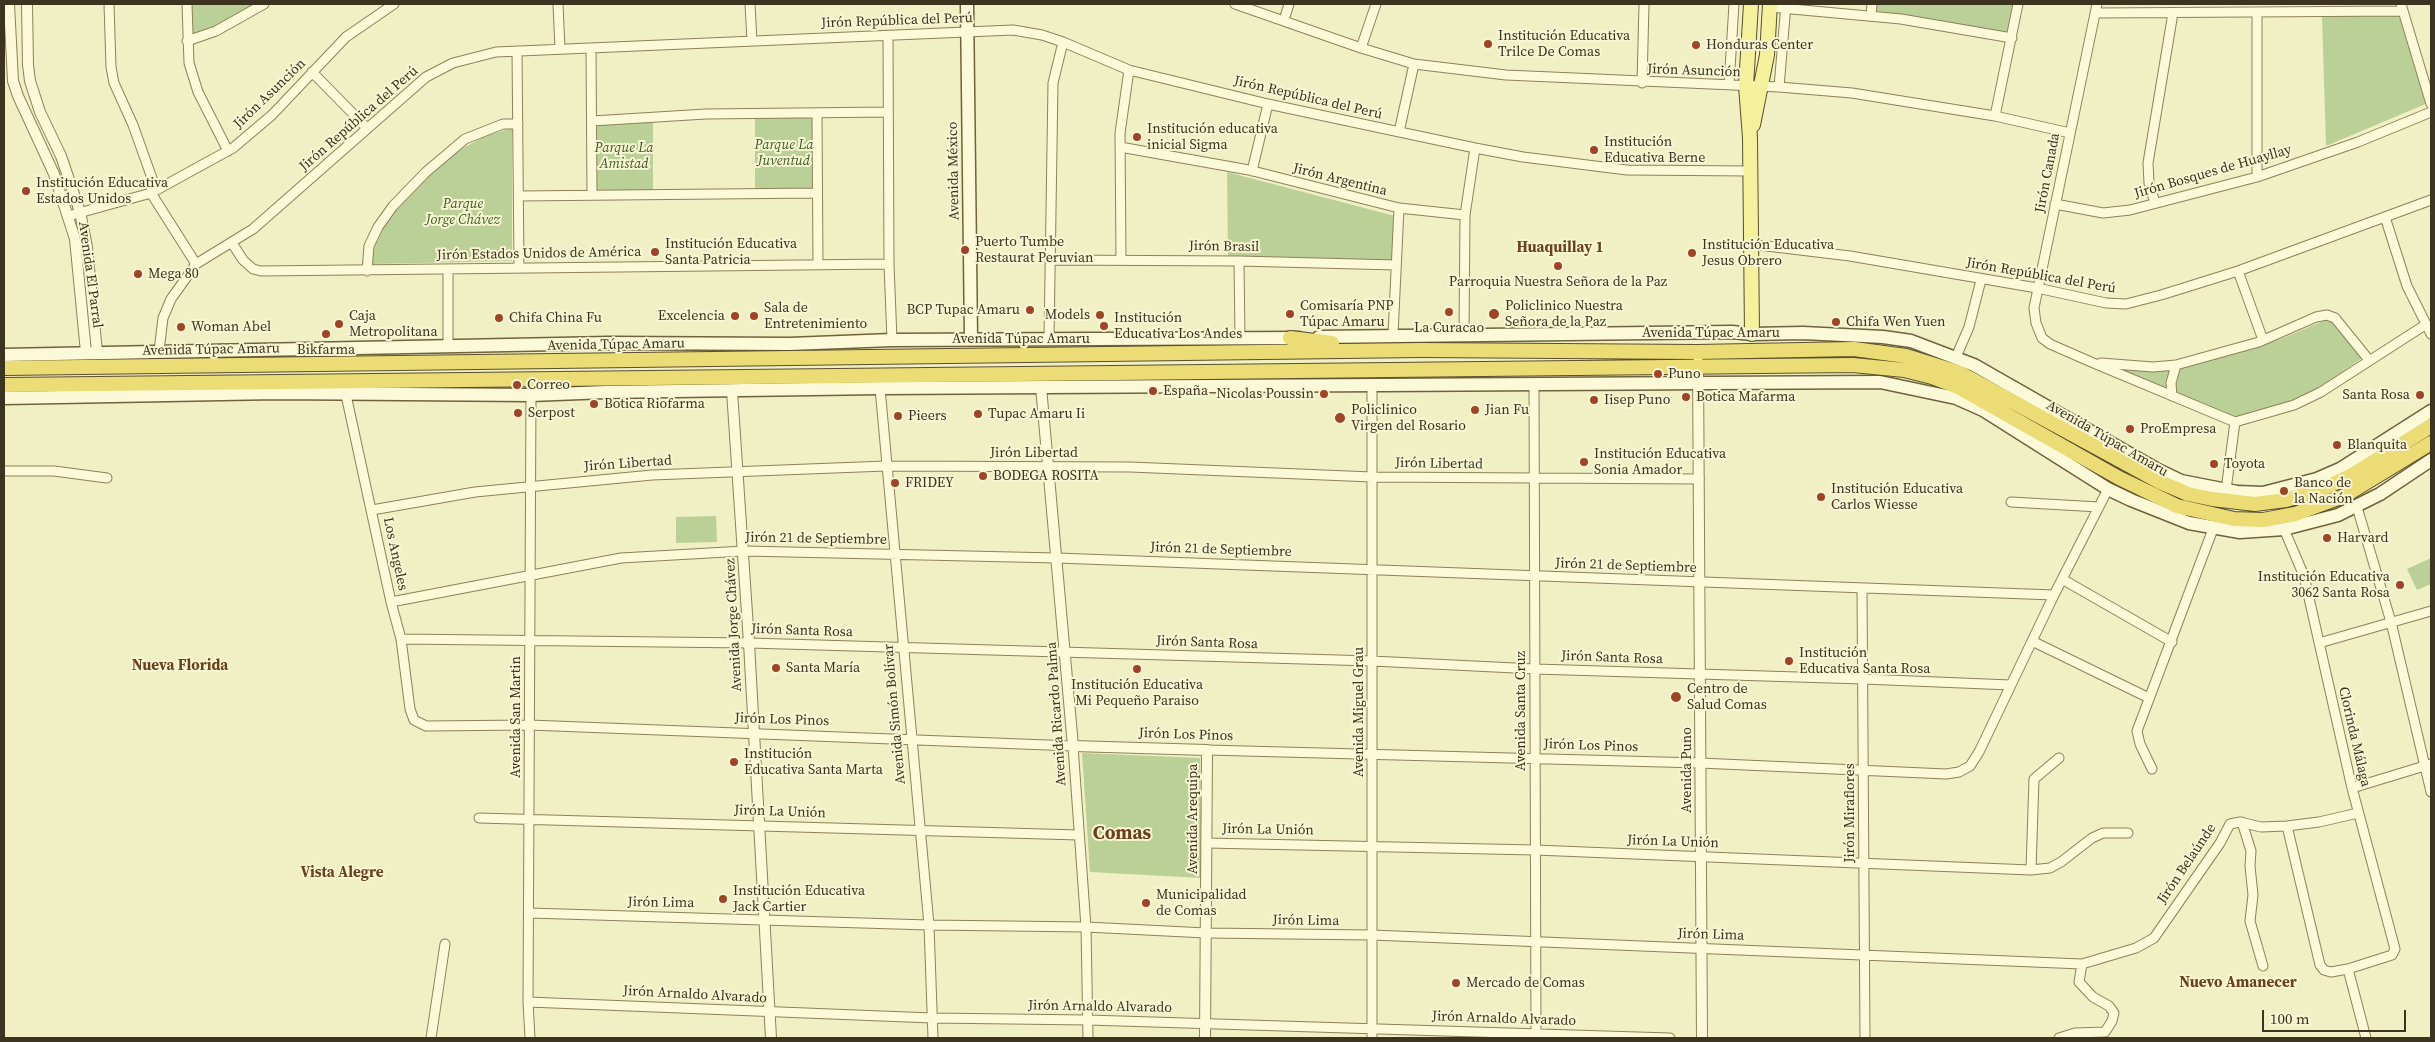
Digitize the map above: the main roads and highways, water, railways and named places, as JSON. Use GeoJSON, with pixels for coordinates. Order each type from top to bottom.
{"type":"FeatureCollection","features":[{"type":"Feature","properties":{"kind":"highway"},"geometry":{"type":"LineString","coordinates":[[1290,338],[1317,342],[1412,345],[1421,350]]}},
{"type":"Feature","properties":{"kind":"highway","name":"Avenida Túpac Amaru"},"geometry":{"type":"LineString","coordinates":[[4,368],[1421,350],[1697,352],[1854,349],[1890,353],[1933,363],[1988,386],[2160,482],[2188,494],[2218,500],[2255,504],[2286,500],[2321,490],[2429,436]]}},
{"type":"Feature","properties":{"kind":"highway","name":"Avenida Túpac Amaru"},"geometry":{"type":"LineString","coordinates":[[4,385],[408,379],[1853,365],[1881,367],[1932,377],[1985,400],[2119,478],[2177,506],[2234,519],[2263,520],[2295,514],[2344,496],[2429,436]]}},
{"type":"Feature","properties":{"kind":"main road","name":"Avenida México"},"geometry":{"type":"LineString","coordinates":[[967,4],[971,339]]}},
{"type":"Feature","properties":{"kind":"main road"},"geometry":{"type":"LineString","coordinates":[[1750,4],[1746,86],[1750,138],[1752,334]]}},
{"type":"Feature","properties":{"kind":"main road"},"geometry":{"type":"LineString","coordinates":[[1750,138],[1767,55],[1770,5]]}},
{"type":"Feature","properties":{"kind":"main road","name":"Avenida Túpac Amaru"},"geometry":{"type":"LineString","coordinates":[[4,355],[609,343],[790,344],[892,340],[1240,339],[1464,334],[1732,332],[1883,337],[1911,341],[1956,357],[2054,409],[2158,470],[2181,481],[2226,490],[2263,492],[2317,480],[2340,469],[2431,410]]}},
{"type":"Feature","properties":{"kind":"main road"},"geometry":{"type":"LineString","coordinates":[[4,398],[276,393],[532,395],[606,392],[880,388],[1871,382],[1940,393],[1956,398],[1983,410],[2108,489],[2159,513],[2213,529],[2240,532],[2284,529],[2338,515],[2357,507],[2431,460]]}},
{"type":"Feature","properties":{"kind":"place","name":"Institución Educativa Trilce De Comas"},"geometry":{"type":"Point","coordinates":[1488,44]}},
{"type":"Feature","properties":{"kind":"place","name":"Honduras Center"},"geometry":{"type":"Point","coordinates":[1696,45]}},
{"type":"Feature","properties":{"kind":"place","name":"Institución educativa inicial Sigma"},"geometry":{"type":"Point","coordinates":[1137,137]}},
{"type":"Feature","properties":{"kind":"place","name":"Institución Educativa Berne"},"geometry":{"type":"Point","coordinates":[1594,150]}},
{"type":"Feature","properties":{"kind":"place","name":"Institución Educativa Estados Unidos"},"geometry":{"type":"Point","coordinates":[26,191]}},
{"type":"Feature","properties":{"kind":"place","name":"Puerto Tumbe Restaurat Peruvian"},"geometry":{"type":"Point","coordinates":[965,250]}},
{"type":"Feature","properties":{"kind":"place","name":"Institución Educativa Santa Patricia"},"geometry":{"type":"Point","coordinates":[655,252]}},
{"type":"Feature","properties":{"kind":"place","name":"Institución Educativa Jesus Obrero"},"geometry":{"type":"Point","coordinates":[1692,253]}},
{"type":"Feature","properties":{"kind":"place","name":"Parroquia Nuestra Señora de la Paz"},"geometry":{"type":"Point","coordinates":[1558,266]}},
{"type":"Feature","properties":{"kind":"place","name":"Mega 80"},"geometry":{"type":"Point","coordinates":[138,274]}},
{"type":"Feature","properties":{"kind":"place","name":"BCP Tupac Amaru"},"geometry":{"type":"Point","coordinates":[1030,310]}},
{"type":"Feature","properties":{"kind":"place","name":"La Curacao"},"geometry":{"type":"Point","coordinates":[1449,312]}},
{"type":"Feature","properties":{"kind":"place","name":"Comisaría PNP Túpac Amaru"},"geometry":{"type":"Point","coordinates":[1290,314]}},
{"type":"Feature","properties":{"kind":"place","name":"Policlinico Nuestra Señora de la Paz"},"geometry":{"type":"Point","coordinates":[1494,314]}},
{"type":"Feature","properties":{"kind":"place","name":"Models"},"geometry":{"type":"Point","coordinates":[1100,315]}},
{"type":"Feature","properties":{"kind":"place","name":"Excelencia"},"geometry":{"type":"Point","coordinates":[735,316]}},
{"type":"Feature","properties":{"kind":"place","name":"Sala de Entretenimiento"},"geometry":{"type":"Point","coordinates":[754,316]}},
{"type":"Feature","properties":{"kind":"place","name":"Chifa China Fu"},"geometry":{"type":"Point","coordinates":[499,318]}},
{"type":"Feature","properties":{"kind":"place","name":"Chifa Wen Yuen"},"geometry":{"type":"Point","coordinates":[1836,322]}},
{"type":"Feature","properties":{"kind":"place","name":"Caja Metropolitana"},"geometry":{"type":"Point","coordinates":[339,324]}},
{"type":"Feature","properties":{"kind":"place","name":"Institución Educativa Los Andes"},"geometry":{"type":"Point","coordinates":[1104,326]}},
{"type":"Feature","properties":{"kind":"place","name":"Woman Abel"},"geometry":{"type":"Point","coordinates":[181,327]}},
{"type":"Feature","properties":{"kind":"place","name":"Bikfarma"},"geometry":{"type":"Point","coordinates":[326,334]}},
{"type":"Feature","properties":{"kind":"place","name":"Puno"},"geometry":{"type":"Point","coordinates":[1658,374]}},
{"type":"Feature","properties":{"kind":"place","name":"Correo"},"geometry":{"type":"Point","coordinates":[517,385]}},
{"type":"Feature","properties":{"kind":"place","name":"España"},"geometry":{"type":"Point","coordinates":[1153,391]}},
{"type":"Feature","properties":{"kind":"place","name":"Nicolas Poussin"},"geometry":{"type":"Point","coordinates":[1324,394]}},
{"type":"Feature","properties":{"kind":"place","name":"Santa Rosa"},"geometry":{"type":"Point","coordinates":[2420,395]}},
{"type":"Feature","properties":{"kind":"place","name":"Botica Mafarma"},"geometry":{"type":"Point","coordinates":[1686,397]}},
{"type":"Feature","properties":{"kind":"place","name":"Iisep Puno"},"geometry":{"type":"Point","coordinates":[1594,400]}},
{"type":"Feature","properties":{"kind":"place","name":"Botica Riofarma"},"geometry":{"type":"Point","coordinates":[594,404]}},
{"type":"Feature","properties":{"kind":"place","name":"Jian Fu"},"geometry":{"type":"Point","coordinates":[1475,410]}},
{"type":"Feature","properties":{"kind":"place","name":"Serpost"},"geometry":{"type":"Point","coordinates":[518,413]}},
{"type":"Feature","properties":{"kind":"place","name":"Tupac Amaru Ii"},"geometry":{"type":"Point","coordinates":[978,414]}},
{"type":"Feature","properties":{"kind":"place","name":"Pieers"},"geometry":{"type":"Point","coordinates":[898,416]}},
{"type":"Feature","properties":{"kind":"place","name":"Policlinico Virgen del Rosario"},"geometry":{"type":"Point","coordinates":[1340,418]}},
{"type":"Feature","properties":{"kind":"place","name":"ProEmpresa"},"geometry":{"type":"Point","coordinates":[2130,429]}},
{"type":"Feature","properties":{"kind":"place","name":"Blanquita"},"geometry":{"type":"Point","coordinates":[2337,445]}},
{"type":"Feature","properties":{"kind":"place","name":"Institución Educativa Sonia Amador"},"geometry":{"type":"Point","coordinates":[1584,462]}},
{"type":"Feature","properties":{"kind":"place","name":"Toyota"},"geometry":{"type":"Point","coordinates":[2214,464]}},
{"type":"Feature","properties":{"kind":"place","name":"BODEGA ROSITA"},"geometry":{"type":"Point","coordinates":[983,476]}},
{"type":"Feature","properties":{"kind":"place","name":"FRIDEY"},"geometry":{"type":"Point","coordinates":[895,483]}},
{"type":"Feature","properties":{"kind":"place","name":"Banco de la Nación"},"geometry":{"type":"Point","coordinates":[2284,491]}},
{"type":"Feature","properties":{"kind":"place","name":"Institución Educativa Carlos Wiesse"},"geometry":{"type":"Point","coordinates":[1821,497]}},
{"type":"Feature","properties":{"kind":"place","name":"Harvard"},"geometry":{"type":"Point","coordinates":[2327,538]}},
{"type":"Feature","properties":{"kind":"place","name":"Institución Educativa 3062 Santa Rosa"},"geometry":{"type":"Point","coordinates":[2400,585]}},
{"type":"Feature","properties":{"kind":"place","name":"Institución Educativa Santa Rosa"},"geometry":{"type":"Point","coordinates":[1789,661]}},
{"type":"Feature","properties":{"kind":"place","name":"Santa María"},"geometry":{"type":"Point","coordinates":[776,668]}},
{"type":"Feature","properties":{"kind":"place","name":"Institución Educativa Mi Pequeño Paraiso"},"geometry":{"type":"Point","coordinates":[1137,669]}},
{"type":"Feature","properties":{"kind":"place","name":"Centro de Salud Comas"},"geometry":{"type":"Point","coordinates":[1676,697]}},
{"type":"Feature","properties":{"kind":"place","name":"Institución Educativa Santa Marta"},"geometry":{"type":"Point","coordinates":[734,762]}},
{"type":"Feature","properties":{"kind":"place","name":"Institución Educativa Jack Cartier"},"geometry":{"type":"Point","coordinates":[723,899]}},
{"type":"Feature","properties":{"kind":"place","name":"Municipalidad de Comas"},"geometry":{"type":"Point","coordinates":[1146,903]}},
{"type":"Feature","properties":{"kind":"place","name":"Mercado de Comas"},"geometry":{"type":"Point","coordinates":[1456,983]}},
{"type":"Feature","properties":{"kind":"district","name":"Huaquillay 1"},"geometry":{"type":"Point","coordinates":[1560,248]}},
{"type":"Feature","properties":{"kind":"district","name":"Nueva Florida"},"geometry":{"type":"Point","coordinates":[180,666]}},
{"type":"Feature","properties":{"kind":"district","name":"Comas"},"geometry":{"type":"Point","coordinates":[1122,834]}},
{"type":"Feature","properties":{"kind":"district","name":"Vista Alegre"},"geometry":{"type":"Point","coordinates":[342,873]}},
{"type":"Feature","properties":{"kind":"district","name":"Nuevo Amanecer"},"geometry":{"type":"Point","coordinates":[2238,983]}},
{"type":"Feature","properties":{"kind":"park label","name":"Parque La Juventud"},"geometry":{"type":"Point","coordinates":[784,154]}},
{"type":"Feature","properties":{"kind":"park label","name":"Parque La Amistad"},"geometry":{"type":"Point","coordinates":[624,156]}},
{"type":"Feature","properties":{"kind":"park label","name":"Parque Jorge Chávez"},"geometry":{"type":"Point","coordinates":[463,212]}}]}
